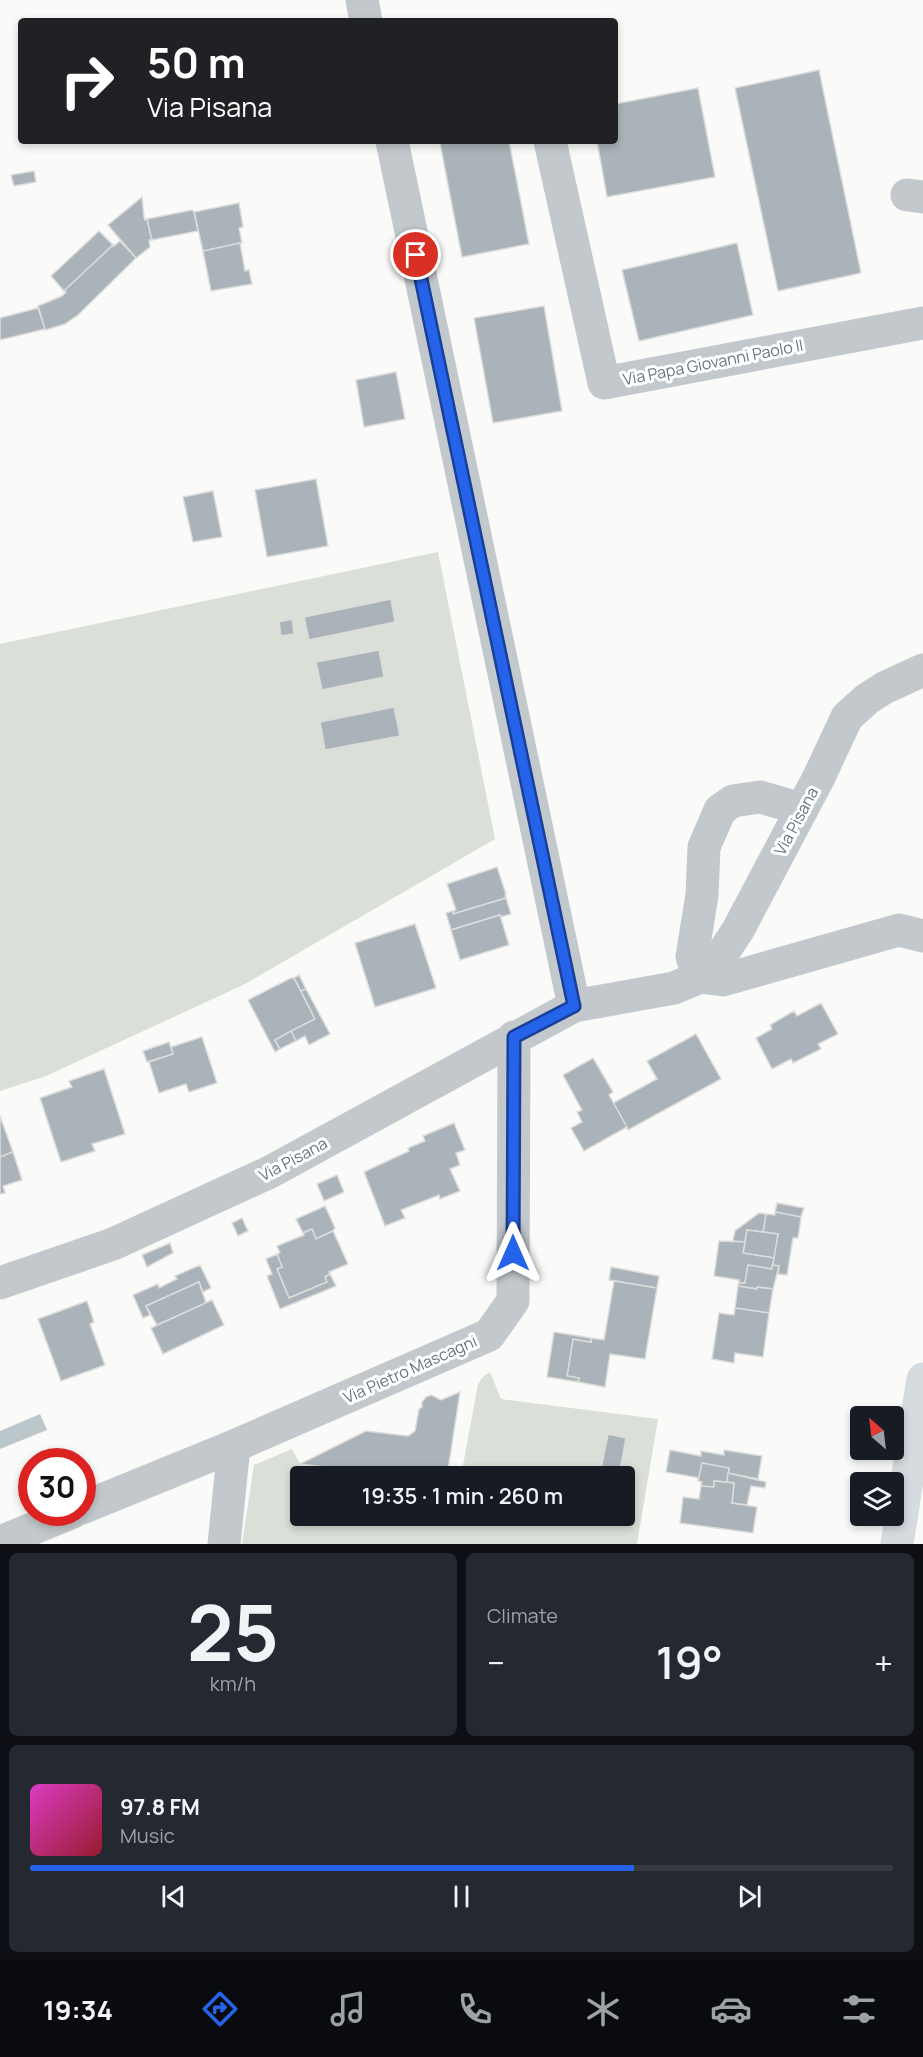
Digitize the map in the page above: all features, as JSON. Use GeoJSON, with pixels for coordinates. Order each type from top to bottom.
{"type":"FeatureCollection","features":[{"type":"Feature","properties":{"kind":"main road"},"geometry":{"type":"LineString","coordinates":[[897,1544],[923,1379]]}},
{"type":"Feature","properties":{"kind":"street"},"geometry":{"type":"LineString","coordinates":[[362,0],[365,18]]}},
{"type":"Feature","properties":{"kind":"street"},"geometry":{"type":"LineString","coordinates":[[393,144],[574,1006]]}},
{"type":"Feature","properties":{"kind":"street","name":"Via Papa Giovanni Paolo II"},"geometry":{"type":"LineString","coordinates":[[551,144],[604,382],[923,323]]}},
{"type":"Feature","properties":{"kind":"street","name":"Via Pisana"},"geometry":{"type":"LineString","coordinates":[[0,1283],[113,1244],[270,1172],[574,1006],[674,988],[700,977],[719,959],[738,930],[802,809],[847,717],[867,699],[917,676]]}},
{"type":"Feature","properties":{"kind":"street"},"geometry":{"type":"LineString","coordinates":[[700,977],[692,957],[702,895],[704,847],[720,810],[733,801],[760,797],[802,809]]}},
{"type":"Feature","properties":{"kind":"street","name":"Via Pisana"},"geometry":{"type":"LineString","coordinates":[[700,977],[723,980],[899,930],[923,936]]}},
{"type":"Feature","properties":{"kind":"street","name":"Via Pietro Mascagni"},"geometry":{"type":"LineString","coordinates":[[96,1502],[234,1446],[489,1335],[513,1301],[514,1037]]}},
{"type":"Feature","properties":{"kind":"street"},"geometry":{"type":"LineString","coordinates":[[224,1544],[234,1446]]}},
{"type":"Feature","properties":{"kind":"street"},"geometry":{"type":"LineString","coordinates":[[0,1542],[39,1526]]}},
{"type":"Feature","properties":{"kind":"shaded area"},"geometry":{"type":"Polygon","coordinates":[[[438,552],[495,839],[243,985],[46,1076],[0,1091],[0,644],[438,552]]]}},
{"type":"Feature","properties":{"kind":"shaded area"},"geometry":{"type":"Polygon","coordinates":[[[490,1372],[501,1399],[658,1419],[637,1544],[242,1544],[254,1465],[292,1449],[300,1464],[316,1466],[290,1466],[290,1526],[635,1526],[635,1466],[463,1466],[478,1384],[490,1372]]]}},
{"type":"Feature","properties":{"kind":"shaded area"},"geometry":{"type":"Polygon","coordinates":[[[40,1414],[47,1430],[0,1449],[0,1431],[40,1414]]]}},
{"type":"Feature","properties":{"kind":"building"},"geometry":{"type":"Polygon","coordinates":[[[819,70],[861,273],[778,291],[735,88],[819,70]]]}},
{"type":"Feature","properties":{"kind":"building"},"geometry":{"type":"Polygon","coordinates":[[[698,88],[715,177],[607,197],[598,144],[618,144],[618,103],[698,88]]]}},
{"type":"Feature","properties":{"kind":"building"},"geometry":{"type":"Polygon","coordinates":[[[440,144],[510,144],[529,244],[462,257],[440,144]]]}},
{"type":"Feature","properties":{"kind":"building"},"geometry":{"type":"Polygon","coordinates":[[[34,171],[36,182],[14,186],[11,175],[34,171]]]}},
{"type":"Feature","properties":{"kind":"building"},"geometry":{"type":"Polygon","coordinates":[[[142,197],[144,217],[145,220],[147,219],[152,240],[149,240],[150,247],[136,258],[108,225],[142,197]]]}},
{"type":"Feature","properties":{"kind":"building"},"geometry":{"type":"Polygon","coordinates":[[[239,203],[243,227],[239,228],[242,243],[203,251],[194,212],[239,203]]]}},
{"type":"Feature","properties":{"kind":"building"},"geometry":{"type":"Polygon","coordinates":[[[192,210],[198,231],[152,240],[147,219],[192,210]]]}},
{"type":"Feature","properties":{"kind":"building"},"geometry":{"type":"Polygon","coordinates":[[[99,231],[113,245],[64,291],[51,276],[99,231]]]}},
{"type":"Feature","properties":{"kind":"building"},"geometry":{"type":"Polygon","coordinates":[[[120,241],[136,258],[78,315],[65,324],[45,330],[38,306],[62,296],[66,292],[64,291],[120,241]]]}},
{"type":"Feature","properties":{"kind":"building"},"geometry":{"type":"Polygon","coordinates":[[[240,243],[245,271],[249,270],[252,284],[211,291],[203,251],[240,243]]]}},
{"type":"Feature","properties":{"kind":"building"},"geometry":{"type":"Polygon","coordinates":[[[737,243],[753,315],[639,341],[622,270],[737,243]]]}},
{"type":"Feature","properties":{"kind":"building"},"geometry":{"type":"Polygon","coordinates":[[[544,306],[562,411],[493,423],[474,318],[544,306]]]}},
{"type":"Feature","properties":{"kind":"building"},"geometry":{"type":"Polygon","coordinates":[[[38,308],[45,329],[0,340],[0,318],[38,308]]]}},
{"type":"Feature","properties":{"kind":"building"},"geometry":{"type":"Polygon","coordinates":[[[396,372],[405,419],[364,427],[356,380],[396,372]]]}},
{"type":"Feature","properties":{"kind":"building"},"geometry":{"type":"Polygon","coordinates":[[[316,479],[328,546],[267,557],[255,490],[316,479]]]}},
{"type":"Feature","properties":{"kind":"building"},"geometry":{"type":"Polygon","coordinates":[[[213,491],[222,537],[193,542],[183,497],[213,491]]]}},
{"type":"Feature","properties":{"kind":"building"},"geometry":{"type":"Polygon","coordinates":[[[391,599],[395,622],[309,640],[304,617],[391,599]]]}},
{"type":"Feature","properties":{"kind":"building"},"geometry":{"type":"Polygon","coordinates":[[[292,619],[294,634],[281,636],[279,622],[292,619]]]}},
{"type":"Feature","properties":{"kind":"building"},"geometry":{"type":"Polygon","coordinates":[[[379,650],[384,677],[322,690],[316,662],[379,650]]]}},
{"type":"Feature","properties":{"kind":"building"},"geometry":{"type":"Polygon","coordinates":[[[394,707],[400,736],[325,750],[320,722],[394,707]]]}},
{"type":"Feature","properties":{"kind":"building"},"geometry":{"type":"Polygon","coordinates":[[[497,867],[506,898],[453,914],[456,910],[447,884],[497,867]]]}},
{"type":"Feature","properties":{"kind":"building"},"geometry":{"type":"Polygon","coordinates":[[[506,898],[511,914],[500,917],[500,915],[451,930],[446,913],[453,911],[453,914],[506,898]]]}},
{"type":"Feature","properties":{"kind":"building"},"geometry":{"type":"Polygon","coordinates":[[[500,915],[509,945],[460,960],[451,930],[500,915]]]}},
{"type":"Feature","properties":{"kind":"building"},"geometry":{"type":"Polygon","coordinates":[[[415,924],[436,988],[375,1007],[355,943],[415,924]]]}},
{"type":"Feature","properties":{"kind":"building"},"geometry":{"type":"Polygon","coordinates":[[[299,975],[306,989],[301,991],[294,978],[299,975]]]}},
{"type":"Feature","properties":{"kind":"building"},"geometry":{"type":"Polygon","coordinates":[[[294,978],[315,1019],[275,1040],[280,1049],[275,1052],[248,1000],[294,978]]]}},
{"type":"Feature","properties":{"kind":"building"},"geometry":{"type":"Polygon","coordinates":[[[306,989],[330,1034],[309,1045],[305,1036],[296,1041],[291,1031],[315,1019],[301,991],[306,989]]]}},
{"type":"Feature","properties":{"kind":"building"},"geometry":{"type":"Polygon","coordinates":[[[821,1003],[838,1034],[818,1044],[821,1049],[793,1063],[791,1059],[772,1069],[756,1038],[772,1029],[770,1025],[794,1011],[797,1016],[821,1003]]]}},
{"type":"Feature","properties":{"kind":"building"},"geometry":{"type":"Polygon","coordinates":[[[291,1031],[296,1041],[280,1049],[275,1040],[291,1031]]]}},
{"type":"Feature","properties":{"kind":"building"},"geometry":{"type":"Polygon","coordinates":[[[696,1034],[721,1079],[628,1130],[613,1103],[657,1079],[647,1061],[696,1034]]]}},
{"type":"Feature","properties":{"kind":"building"},"geometry":{"type":"Polygon","coordinates":[[[202,1037],[217,1083],[189,1092],[186,1084],[159,1093],[149,1062],[173,1054],[171,1047],[202,1037]]]}},
{"type":"Feature","properties":{"kind":"building"},"geometry":{"type":"Polygon","coordinates":[[[169,1042],[173,1054],[147,1062],[143,1051],[169,1042]]]}},
{"type":"Feature","properties":{"kind":"building"},"geometry":{"type":"Polygon","coordinates":[[[593,1058],[613,1092],[609,1095],[627,1127],[584,1151],[571,1128],[582,1122],[577,1112],[582,1110],[563,1075],[593,1058]]]}},
{"type":"Feature","properties":{"kind":"building"},"geometry":{"type":"Polygon","coordinates":[[[104,1069],[125,1134],[92,1144],[95,1151],[61,1162],[40,1098],[72,1087],[69,1081],[104,1069]]]}},
{"type":"Feature","properties":{"kind":"building"},"geometry":{"type":"Polygon","coordinates":[[[0,1116],[13,1152],[0,1157],[0,1116]]]}},
{"type":"Feature","properties":{"kind":"building"},"geometry":{"type":"Polygon","coordinates":[[[454,1123],[465,1150],[456,1153],[460,1165],[450,1169],[460,1191],[440,1199],[439,1195],[401,1210],[405,1218],[385,1226],[364,1172],[409,1151],[408,1148],[425,1141],[423,1136],[454,1123]]]}},
{"type":"Feature","properties":{"kind":"building"},"geometry":{"type":"Polygon","coordinates":[[[13,1152],[22,1180],[3,1186],[5,1193],[0,1194],[0,1157],[13,1152]]]}},
{"type":"Feature","properties":{"kind":"building"},"geometry":{"type":"Polygon","coordinates":[[[337,1175],[344,1192],[324,1201],[317,1184],[337,1175]]]}},
{"type":"Feature","properties":{"kind":"building"},"geometry":{"type":"Polygon","coordinates":[[[777,1203],[804,1208],[801,1217],[775,1212],[777,1203]]]}},
{"type":"Feature","properties":{"kind":"building"},"geometry":{"type":"Polygon","coordinates":[[[325,1206],[335,1228],[333,1231],[316,1239],[312,1229],[303,1233],[296,1219],[325,1206]]]}},
{"type":"Feature","properties":{"kind":"building"},"geometry":{"type":"Polygon","coordinates":[[[775,1212],[801,1217],[798,1238],[793,1238],[787,1275],[778,1274],[779,1266],[772,1265],[778,1234],[763,1232],[766,1214],[775,1215],[775,1212]]]}},
{"type":"Feature","properties":{"kind":"building"},"geometry":{"type":"Polygon","coordinates":[[[759,1213],[766,1214],[763,1232],[747,1230],[745,1242],[733,1241],[735,1231],[759,1213]]]}},
{"type":"Feature","properties":{"kind":"building"},"geometry":{"type":"Polygon","coordinates":[[[242,1218],[248,1231],[238,1236],[232,1223],[242,1218]]]}},
{"type":"Feature","properties":{"kind":"building"},"geometry":{"type":"Polygon","coordinates":[[[312,1229],[316,1239],[333,1231],[348,1264],[329,1272],[330,1274],[325,1277],[327,1282],[289,1298],[277,1269],[282,1267],[277,1254],[280,1253],[277,1246],[304,1235],[303,1233],[312,1229]]]}},
{"type":"Feature","properties":{"kind":"building"},"geometry":{"type":"Polygon","coordinates":[[[747,1230],[778,1234],[774,1258],[743,1253],[747,1230]]]}},
{"type":"Feature","properties":{"kind":"building"},"geometry":{"type":"Polygon","coordinates":[[[719,1241],[745,1242],[743,1253],[774,1258],[772,1269],[748,1265],[745,1283],[714,1276],[719,1241]]]}},
{"type":"Feature","properties":{"kind":"building"},"geometry":{"type":"Polygon","coordinates":[[[170,1243],[173,1253],[147,1267],[142,1255],[170,1243]]]}},
{"type":"Feature","properties":{"kind":"building"},"geometry":{"type":"Polygon","coordinates":[[[277,1254],[282,1267],[277,1269],[289,1298],[327,1282],[325,1277],[330,1274],[336,1286],[280,1309],[267,1276],[272,1274],[266,1259],[277,1254]]]}},
{"type":"Feature","properties":{"kind":"building"},"geometry":{"type":"Polygon","coordinates":[[[200,1265],[211,1288],[203,1292],[199,1282],[146,1306],[150,1315],[143,1318],[133,1295],[158,1284],[159,1288],[177,1279],[175,1276],[200,1265]]]}},
{"type":"Feature","properties":{"kind":"building"},"geometry":{"type":"Polygon","coordinates":[[[748,1265],[772,1269],[772,1265],[779,1266],[773,1289],[738,1286],[739,1283],[745,1283],[748,1265]]]}},
{"type":"Feature","properties":{"kind":"building"},"geometry":{"type":"Polygon","coordinates":[[[611,1267],[659,1276],[657,1288],[609,1280],[611,1267]]]}},
{"type":"Feature","properties":{"kind":"building"},"geometry":{"type":"Polygon","coordinates":[[[614,1281],[657,1288],[645,1359],[610,1354],[605,1387],[578,1382],[579,1378],[567,1376],[573,1339],[591,1342],[591,1338],[604,1340],[614,1281]]]}},
{"type":"Feature","properties":{"kind":"building"},"geometry":{"type":"Polygon","coordinates":[[[199,1282],[206,1303],[157,1325],[146,1306],[199,1282]]]}},
{"type":"Feature","properties":{"kind":"building"},"geometry":{"type":"Polygon","coordinates":[[[738,1286],[773,1289],[769,1313],[735,1308],[738,1286]]]}},
{"type":"Feature","properties":{"kind":"building"},"geometry":{"type":"Polygon","coordinates":[[[212,1300],[224,1325],[163,1354],[151,1328],[212,1300]]]}},
{"type":"Feature","properties":{"kind":"building"},"geometry":{"type":"Polygon","coordinates":[[[87,1301],[94,1322],[90,1324],[105,1365],[61,1381],[38,1319],[87,1301]]]}},
{"type":"Feature","properties":{"kind":"building"},"geometry":{"type":"Polygon","coordinates":[[[735,1308],[769,1313],[763,1357],[735,1353],[734,1363],[712,1359],[719,1313],[734,1315],[735,1308]]]}},
{"type":"Feature","properties":{"kind":"building"},"geometry":{"type":"Polygon","coordinates":[[[554,1332],[591,1338],[591,1342],[573,1339],[567,1376],[579,1378],[578,1382],[547,1377],[554,1332]]]}},
{"type":"Feature","properties":{"kind":"building"},"geometry":{"type":"Polygon","coordinates":[[[460,1392],[449,1466],[300,1464],[366,1431],[408,1436],[415,1431],[419,1409],[426,1397],[431,1395],[441,1400],[460,1392]]]}},
{"type":"Feature","properties":{"kind":"building"},"geometry":{"type":"Polygon","coordinates":[[[608,1434],[626,1438],[621,1466],[602,1466],[608,1434]]]}},
{"type":"Feature","properties":{"kind":"building"},"geometry":{"type":"Polygon","coordinates":[[[670,1450],[701,1456],[701,1451],[724,1455],[724,1450],[762,1456],[758,1479],[728,1473],[729,1468],[702,1463],[699,1478],[666,1472],[670,1450]]]}},
{"type":"Feature","properties":{"kind":"building"},"geometry":{"type":"Polygon","coordinates":[[[702,1463],[729,1468],[727,1482],[714,1481],[714,1487],[701,1486],[702,1482],[698,1481],[702,1463]]]}},
{"type":"Feature","properties":{"kind":"building"},"geometry":{"type":"Polygon","coordinates":[[[728,1473],[766,1482],[765,1488],[751,1486],[747,1505],[732,1503],[734,1483],[727,1482],[728,1473]]]}},
{"type":"Feature","properties":{"kind":"building"},"geometry":{"type":"Polygon","coordinates":[[[714,1481],[734,1483],[732,1503],[757,1507],[753,1533],[680,1523],[683,1497],[699,1499],[701,1486],[714,1487],[714,1481]]]}},
{"type":"Feature","properties":{"kind":"route"},"geometry":{"type":"LineString","coordinates":[[416,255],[574,1006],[514,1037],[513,1253]]}}]}
